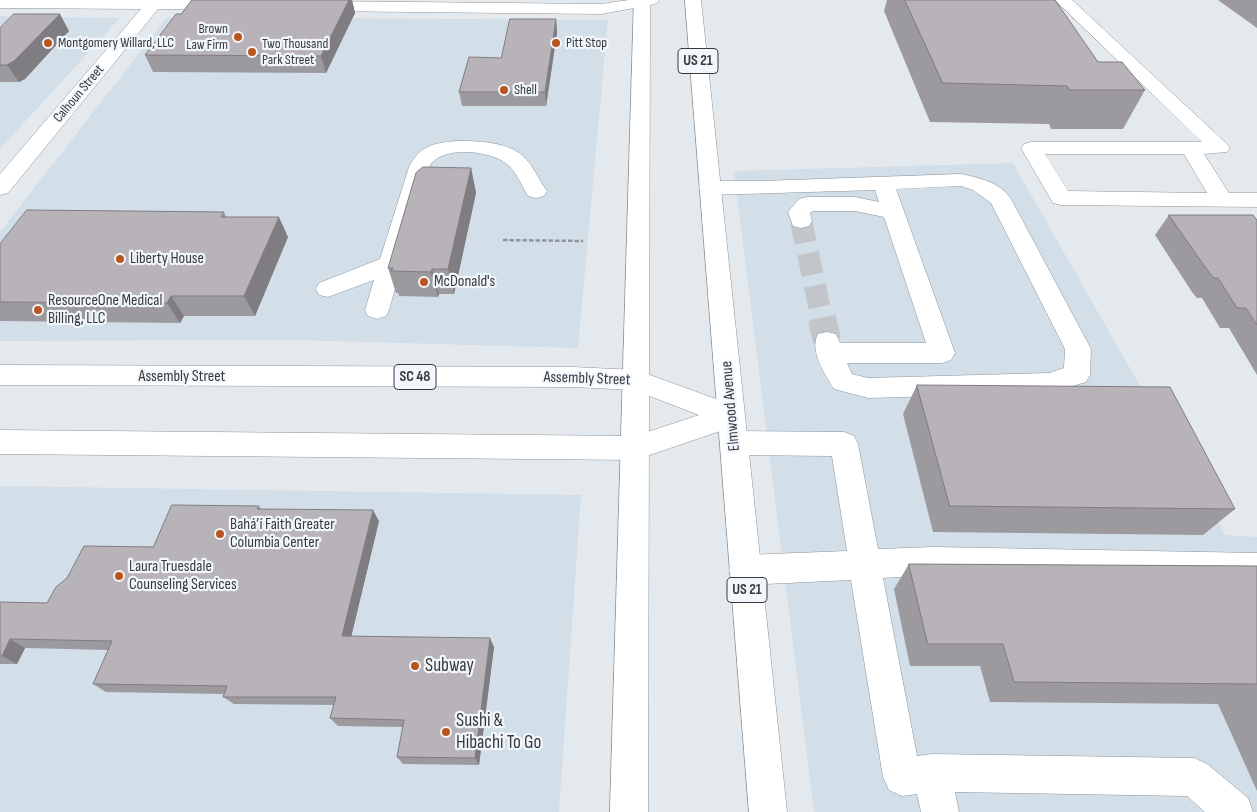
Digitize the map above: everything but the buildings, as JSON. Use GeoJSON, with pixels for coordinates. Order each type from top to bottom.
{"type":"FeatureCollection","features":[{"type":"Feature","properties":{"kind":"main road","name":"Elmwood Avenue"},"geometry":{"type":"LineString","coordinates":[[693,0],[768,812]]}},
{"type":"Feature","properties":{"kind":"main road"},"geometry":{"type":"LineString","coordinates":[[1063,0],[1220,148],[1031,148],[1061,198],[1257,200]]}},
{"type":"Feature","properties":{"kind":"main road"},"geometry":{"type":"LineString","coordinates":[[303,6],[572,4],[611,8],[645,1],[636,380],[629,812]]}},
{"type":"Feature","properties":{"kind":"main road"},"geometry":{"type":"LineString","coordinates":[[0,3],[155,2],[245,5]]}},
{"type":"Feature","properties":{"kind":"main road","name":"Calhoun Street"},"geometry":{"type":"LineString","coordinates":[[0,188],[155,2]]}},
{"type":"Feature","properties":{"kind":"main road"},"geometry":{"type":"LineString","coordinates":[[377,310],[419,167],[425,156],[440,150],[462,146],[503,152],[515,160],[536,191]]}},
{"type":"Feature","properties":{"kind":"main road"},"geometry":{"type":"LineString","coordinates":[[1190,148],[1222,199]]}},
{"type":"Feature","properties":{"kind":"main road"},"geometry":{"type":"LineString","coordinates":[[411,195],[420,186],[472,154],[494,150]]}},
{"type":"Feature","properties":{"kind":"main road"},"geometry":{"type":"LineString","coordinates":[[710,188],[762,188],[883,182],[961,180],[981,186],[1000,199],[1078,349],[1077,375],[1049,383],[868,388],[843,382],[828,347],[942,353],[883,182]]}},
{"type":"Feature","properties":{"kind":"main road"},"geometry":{"type":"LineString","coordinates":[[801,221],[799,212],[807,204],[855,204],[894,212]]}},
{"type":"Feature","properties":{"kind":"main road"},"geometry":{"type":"LineString","coordinates":[[328,289],[391,264]]}},
{"type":"Feature","properties":{"kind":"main road","name":"Assembly Street"},"geometry":{"type":"LineString","coordinates":[[0,375],[563,377],[636,380],[732,429]]}},
{"type":"Feature","properties":{"kind":"main road"},"geometry":{"type":"LineString","coordinates":[[0,442],[635,448],[732,429],[844,444],[902,777],[932,773],[1194,777],[1234,812]]}},
{"type":"Feature","properties":{"kind":"main road"},"geometry":{"type":"LineString","coordinates":[[746,570],[934,561],[1257,568]]}},
{"type":"Feature","properties":{"kind":"main road"},"geometry":{"type":"LineString","coordinates":[[932,773],[940,812]]}},
{"type":"Feature","properties":{"kind":"path"},"geometry":{"type":"LineString","coordinates":[[503,240],[583,241]]}},
{"type":"Feature","properties":{"kind":"shaded area"},"geometry":{"type":"Polygon","coordinates":[[[0,16],[120,18],[0,149],[0,16]]]}},
{"type":"Feature","properties":{"kind":"shaded area"},"geometry":{"type":"Polygon","coordinates":[[[167,17],[608,20],[578,348],[292,340],[0,341],[0,232],[167,17]]]}},
{"type":"Feature","properties":{"kind":"shaded area"},"geometry":{"type":"Polygon","coordinates":[[[1013,163],[1225,535],[1257,537],[1257,812],[814,812],[734,171],[1013,163]]]}},
{"type":"Feature","properties":{"kind":"shaded area"},"geometry":{"type":"Polygon","coordinates":[[[0,486],[581,495],[559,812],[0,812],[0,486]]]}},
{"type":"Feature","properties":{"kind":"tunnel"},"geometry":{"type":"LineString","coordinates":[[801,221],[822,319]]}},
{"type":"Feature","properties":{"kind":"tunnel"},"geometry":{"type":"LineString","coordinates":[[822,318],[827,341]]}},
{"type":"Feature","properties":{"kind":"place","name":"Brown Law Firm"},"geometry":{"type":"Point","coordinates":[238,37]}},
{"type":"Feature","properties":{"kind":"place","name":"Montgomery Willard, LLC"},"geometry":{"type":"Point","coordinates":[48,43]}},
{"type":"Feature","properties":{"kind":"place","name":"Pitt Stop"},"geometry":{"type":"Point","coordinates":[556,43]}},
{"type":"Feature","properties":{"kind":"place","name":"Two Thousand Park Street"},"geometry":{"type":"Point","coordinates":[252,52]}},
{"type":"Feature","properties":{"kind":"place","name":"Shell"},"geometry":{"type":"Point","coordinates":[504,90]}},
{"type":"Feature","properties":{"kind":"place","name":"Liberty House"},"geometry":{"type":"Point","coordinates":[120,259]}},
{"type":"Feature","properties":{"kind":"place","name":"McDonald's"},"geometry":{"type":"Point","coordinates":[424,282]}},
{"type":"Feature","properties":{"kind":"place","name":"ResourceOne Medical Billing, LLC"},"geometry":{"type":"Point","coordinates":[38,310]}},
{"type":"Feature","properties":{"kind":"place","name":"Bahá’í Faith Greater Columbia Center"},"geometry":{"type":"Point","coordinates":[220,534]}},
{"type":"Feature","properties":{"kind":"place","name":"Laura Truesdale Counseling Services"},"geometry":{"type":"Point","coordinates":[119,576]}},
{"type":"Feature","properties":{"kind":"place","name":"Subway"},"geometry":{"type":"Point","coordinates":[415,666]}},
{"type":"Feature","properties":{"kind":"place","name":"Sushi & Hibachi To Go"},"geometry":{"type":"Point","coordinates":[446,732]}}]}
